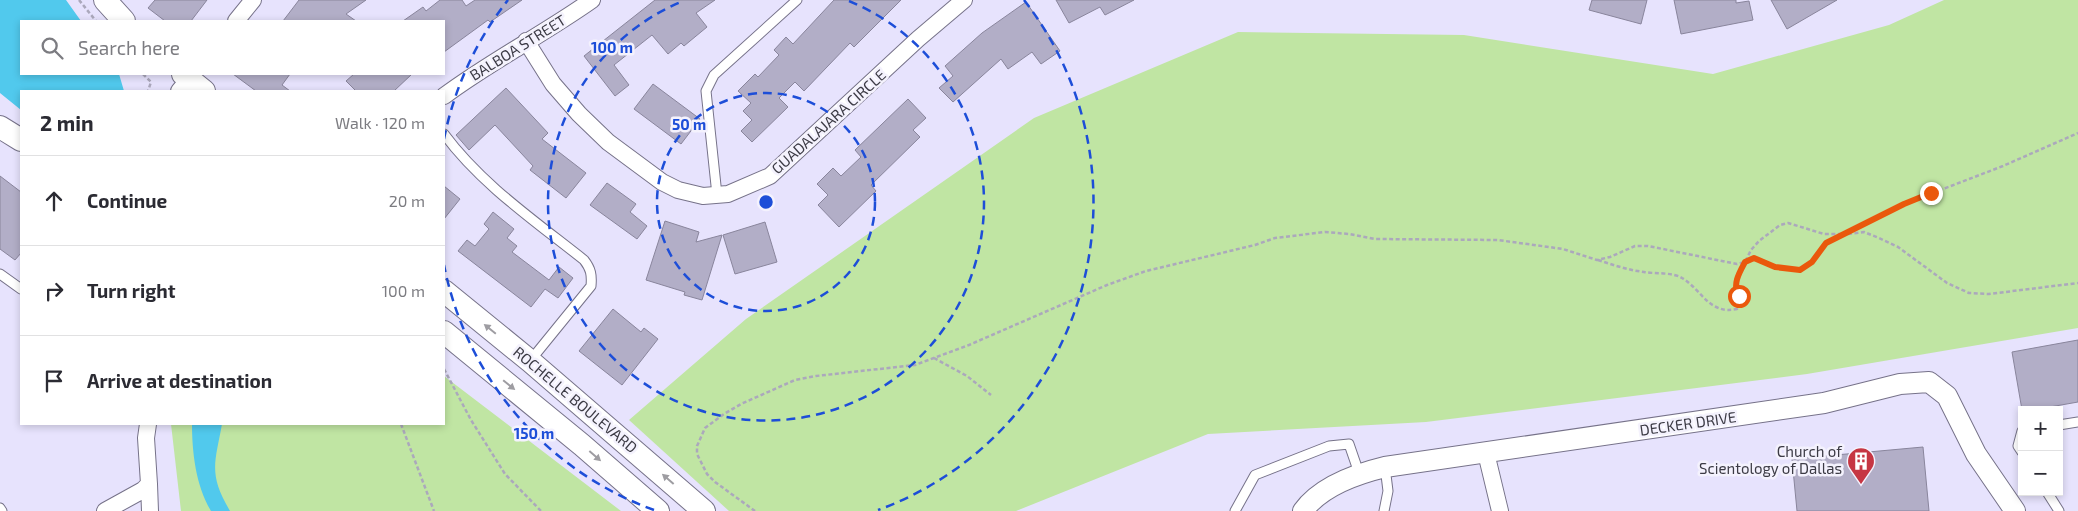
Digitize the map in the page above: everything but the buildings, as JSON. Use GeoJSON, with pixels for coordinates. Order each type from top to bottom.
{"type":"FeatureCollection","features":[{"type":"Feature","properties":{"kind":"main road"},"geometry":{"type":"LineString","coordinates":[[105,0],[123,20]]}},
{"type":"Feature","properties":{"kind":"main road"},"geometry":{"type":"LineString","coordinates":[[0,127],[20,139]]}},
{"type":"Feature","properties":{"kind":"main road","name":"ROCHELLE BOULEVARD"},"geometry":{"type":"LineString","coordinates":[[445,291],[530,361],[704,511]]}},
{"type":"Feature","properties":{"kind":"main road","name":"ROCHELLE BOULEVARD"},"geometry":{"type":"LineString","coordinates":[[445,333],[582,445],[658,511]]}},
{"type":"Feature","properties":{"kind":"street"},"geometry":{"type":"LineString","coordinates":[[237,20],[253,0]]}},
{"type":"Feature","properties":{"kind":"street","name":"BALBOA STREET"},"geometry":{"type":"LineString","coordinates":[[445,95],[468,78],[568,17],[592,0]]}},
{"type":"Feature","properties":{"kind":"street","name":"GUADALAJARA CIRCLE"},"geometry":{"type":"LineString","coordinates":[[526,42],[553,84],[579,114],[608,142],[662,182],[678,190],[703,196],[718,195],[728,194],[770,176],[918,39],[964,0]]}},
{"type":"Feature","properties":{"kind":"street","name":"DECKER DRIVE"},"geometry":{"type":"LineString","coordinates":[[1303,511],[1308,505],[1334,486],[1359,473],[1385,467],[1814,405],[1900,384],[1929,382],[1947,396],[1976,454],[2015,511]]}},
{"type":"Feature","properties":{"kind":"street"},"geometry":{"type":"LineString","coordinates":[[148,425],[146,438],[150,511]]}},
{"type":"Feature","properties":{"kind":"street"},"geometry":{"type":"LineString","coordinates":[[1486,453],[1500,511]]}},
{"type":"Feature","properties":{"kind":"street"},"geometry":{"type":"LineString","coordinates":[[105,511],[143,490],[149,484]]}},
{"type":"Feature","properties":{"kind":"lane"},"geometry":{"type":"LineString","coordinates":[[718,195],[706,91],[714,76],[797,0]]}},
{"type":"Feature","properties":{"kind":"lane"},"geometry":{"type":"LineString","coordinates":[[445,135],[461,157],[484,179],[584,260],[589,267],[592,276],[591,286],[530,361]]}},
{"type":"Feature","properties":{"kind":"lane"},"geometry":{"type":"LineString","coordinates":[[0,274],[20,288]]}},
{"type":"Feature","properties":{"kind":"lane"},"geometry":{"type":"LineString","coordinates":[[2063,424],[2078,422]]}},
{"type":"Feature","properties":{"kind":"lane"},"geometry":{"type":"LineString","coordinates":[[1235,511],[1255,475],[1330,446],[1349,444],[1359,473]]}},
{"type":"Feature","properties":{"kind":"lane"},"geometry":{"type":"LineString","coordinates":[[1384,511],[1388,491],[1385,467]]}},
{"type":"Feature","properties":{"kind":"lane"},"geometry":{"type":"LineString","coordinates":[[2050,496],[2059,511]]}},
{"type":"Feature","properties":{"kind":"path"},"geometry":{"type":"LineString","coordinates":[[79,0],[95,20]]}},
{"type":"Feature","properties":{"kind":"path"},"geometry":{"type":"LineString","coordinates":[[144,75],[151,82],[148,90]]}},
{"type":"Feature","properties":{"kind":"path"},"geometry":{"type":"LineString","coordinates":[[1597,260],[1610,257],[1636,246],[1648,246],[1737,264],[1754,258],[1775,267],[1800,270],[1812,262],[1826,243],[1904,204],[2003,166],[2078,133]]}},
{"type":"Feature","properties":{"kind":"path"},"geometry":{"type":"LineString","coordinates":[[755,511],[715,482],[707,474],[697,454],[697,446],[706,428],[741,404],[795,380],[915,365],[969,345],[1108,285],[1146,271],[1284,237],[1325,232],[1375,239],[1498,240],[1563,249],[1642,272],[1682,277],[1714,306],[1719,309],[1729,310],[1737,309],[1741,303],[1736,290],[1736,283],[1745,262],[1755,246],[1771,230],[1788,223],[1824,234],[1864,232],[1898,248],[1947,283],[1970,293],[1989,294],[2078,283]]}},
{"type":"Feature","properties":{"kind":"path"},"geometry":{"type":"LineString","coordinates":[[934,358],[968,376],[992,395]]}},
{"type":"Feature","properties":{"kind":"path"},"geometry":{"type":"LineString","coordinates":[[445,371],[471,420],[505,474],[541,511]]}},
{"type":"Feature","properties":{"kind":"path"},"geometry":{"type":"LineString","coordinates":[[401,425],[434,511]]}},
{"type":"Feature","properties":{"kind":"green space"},"geometry":{"type":"Polygon","coordinates":[[[1944,0],[2078,0],[2078,328],[1807,374],[1426,422],[1208,434],[1016,511],[729,511],[629,420],[746,319],[1034,118],[1238,32],[1464,35],[1713,74],[1889,25],[1944,0]]]}},
{"type":"Feature","properties":{"kind":"green space"},"geometry":{"type":"Polygon","coordinates":[[[445,377],[621,511],[181,511],[171,425],[445,425],[445,377]]]}},
{"type":"Feature","properties":{"kind":"water"},"geometry":{"type":"Polygon","coordinates":[[[0,0],[66,0],[80,20],[20,20],[20,75],[119,75],[124,90],[20,90],[20,109],[0,93],[0,0]]]}},
{"type":"Feature","properties":{"kind":"water"},"geometry":{"type":"Polygon","coordinates":[[[192,425],[222,425],[215,468],[218,487],[230,511],[211,511],[198,480],[192,425]]]}},
{"type":"Feature","properties":{"kind":"place","name":"Church of Scientology of Dallas"},"geometry":{"type":"Point","coordinates":[1861,485]}},
{"type":"Feature","properties":{"kind":"route"},"geometry":{"type":"LineString","coordinates":[[1739,296],[1736,290],[1736,283],[1745,262],[1754,258],[1775,267],[1800,270],[1812,262],[1826,243],[1904,204],[1931,193]]}}]}
